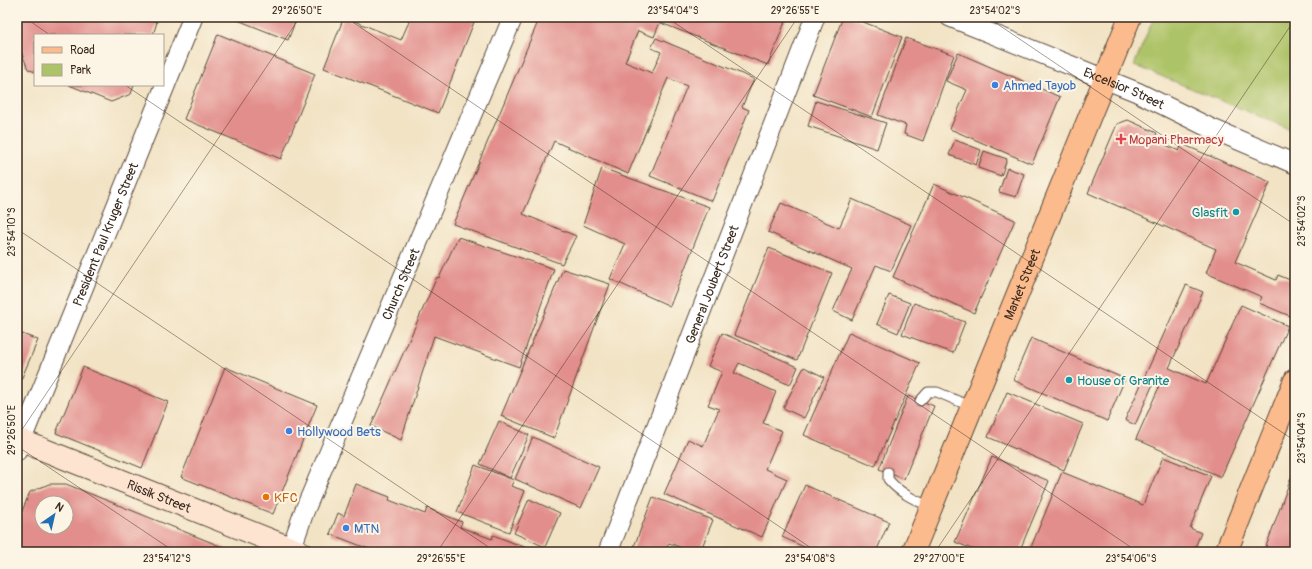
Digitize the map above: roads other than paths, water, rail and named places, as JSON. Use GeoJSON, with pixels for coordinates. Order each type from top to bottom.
{"type":"FeatureCollection","features":[{"type":"Feature","properties":{"kind":"main road","name":"Market Street"},"geometry":{"type":"LineString","coordinates":[[913,552],[1130,17]]}},
{"type":"Feature","properties":{"kind":"main road"},"geometry":{"type":"LineString","coordinates":[[1226,552],[1295,380]]}},
{"type":"Feature","properties":{"kind":"main road","name":"Rissik Street"},"geometry":{"type":"LineString","coordinates":[[18,444],[294,551]]}},
{"type":"Feature","properties":{"kind":"street","name":"President Paul Kruger Street"},"geometry":{"type":"LineString","coordinates":[[18,444],[193,17]]}},
{"type":"Feature","properties":{"kind":"street","name":"Church Street"},"geometry":{"type":"LineString","coordinates":[[294,551],[304,512],[513,17]]}},
{"type":"Feature","properties":{"kind":"street","name":"General Joubert Street"},"geometry":{"type":"LineString","coordinates":[[608,552],[815,17]]}},
{"type":"Feature","properties":{"kind":"street","name":"Excelsior Street"},"geometry":{"type":"LineString","coordinates":[[950,17],[1137,92],[1210,128],[1295,164]]}},
{"type":"Feature","properties":{"kind":"lane"},"geometry":{"type":"LineString","coordinates":[[920,401],[928,392],[937,392],[972,407]]}},
{"type":"Feature","properties":{"kind":"lane"},"geometry":{"type":"LineString","coordinates":[[888,472],[888,479],[892,485],[905,495],[931,508]]}},
{"type":"Feature","properties":{"kind":"place","name":"Ahmed Tayob"},"geometry":{"type":"Point","coordinates":[995,85]}},
{"type":"Feature","properties":{"kind":"place","name":"Mopani Pharmacy"},"geometry":{"type":"Point","coordinates":[1121,139]}},
{"type":"Feature","properties":{"kind":"place","name":"Glasfit"},"geometry":{"type":"Point","coordinates":[1236,212]}},
{"type":"Feature","properties":{"kind":"place","name":"House of Granite"},"geometry":{"type":"Point","coordinates":[1069,380]}},
{"type":"Feature","properties":{"kind":"place","name":"Hollywood Bets"},"geometry":{"type":"Point","coordinates":[289,431]}},
{"type":"Feature","properties":{"kind":"place","name":"KFC"},"geometry":{"type":"Point","coordinates":[266,497]}},
{"type":"Feature","properties":{"kind":"place","name":"MTN"},"geometry":{"type":"Point","coordinates":[346,528]}}]}
